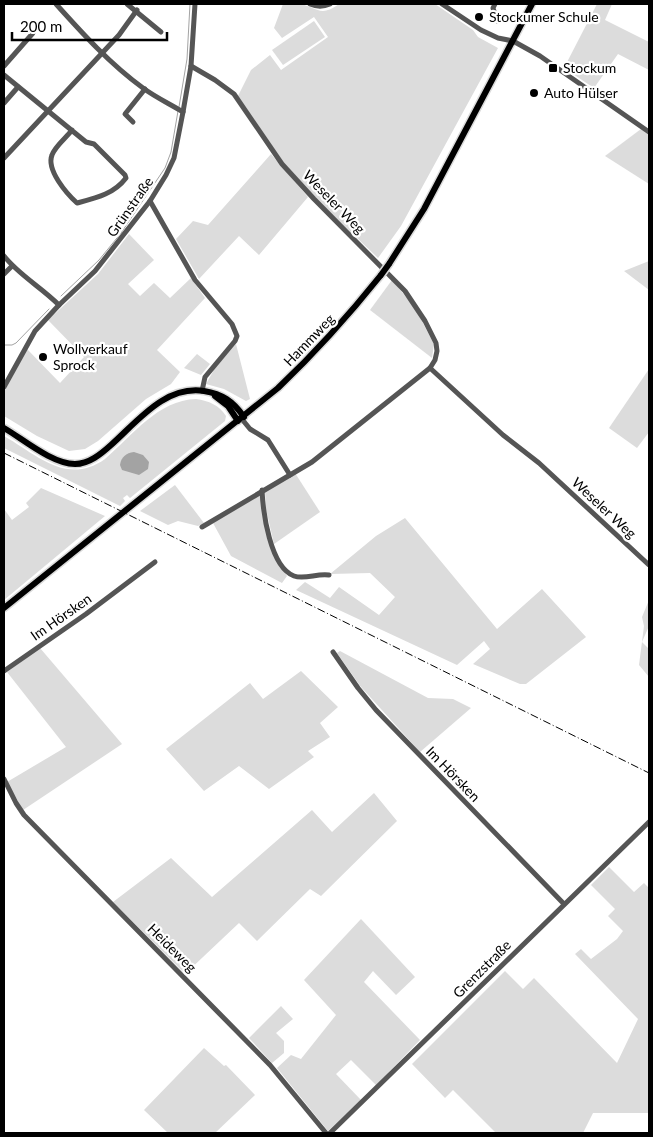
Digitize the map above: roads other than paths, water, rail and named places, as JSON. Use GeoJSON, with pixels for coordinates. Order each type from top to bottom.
{"type":"FeatureCollection","features":[{"type":"Feature","properties":{"kind":"main road","name":"Hammweg"},"geometry":{"type":"LineString","coordinates":[[4,608],[241,419],[306,362],[346,319],[382,275],[424,209],[532,4]]}},
{"type":"Feature","properties":{"kind":"main road"},"geometry":{"type":"LineString","coordinates":[[4,428],[56,460],[70,464],[83,463],[101,454],[156,404],[173,395],[189,391],[205,391],[228,406],[241,419]]}},
{"type":"Feature","properties":{"kind":"street"},"geometry":{"type":"LineString","coordinates":[[56,4],[101,53],[145,89],[183,112]]}},
{"type":"Feature","properties":{"kind":"street"},"geometry":{"type":"LineString","coordinates":[[127,4],[137,10],[161,32]]}},
{"type":"Feature","properties":{"kind":"street","name":"Grünstraße"},"geometry":{"type":"LineString","coordinates":[[4,386],[35,331],[59,305],[96,271],[150,201],[174,158],[191,66],[195,4]]}},
{"type":"Feature","properties":{"kind":"street"},"geometry":{"type":"LineString","coordinates":[[310,4],[326,6],[330,4]]}},
{"type":"Feature","properties":{"kind":"street"},"geometry":{"type":"LineString","coordinates":[[442,4],[480,30],[510,46],[540,56],[649,132]]}},
{"type":"Feature","properties":{"kind":"street"},"geometry":{"type":"LineString","coordinates":[[495,4],[493,8],[497,21]]}},
{"type":"Feature","properties":{"kind":"street"},"geometry":{"type":"LineString","coordinates":[[4,158],[119,35],[137,10]]}},
{"type":"Feature","properties":{"kind":"street"},"geometry":{"type":"LineString","coordinates":[[4,66],[33,33]]}},
{"type":"Feature","properties":{"kind":"street","name":"Weseler Weg"},"geometry":{"type":"LineString","coordinates":[[191,66],[234,94],[282,164],[405,291],[425,320],[436,344],[435,360],[430,368],[503,434],[539,463],[649,565]]}},
{"type":"Feature","properties":{"kind":"street"},"geometry":{"type":"LineString","coordinates":[[4,75],[49,111],[72,130],[86,142],[94,144],[126,178],[122,184],[108,194],[77,203],[66,193],[51,165],[51,157],[54,150],[72,130]]}},
{"type":"Feature","properties":{"kind":"street"},"geometry":{"type":"LineString","coordinates":[[4,103],[18,87]]}},
{"type":"Feature","properties":{"kind":"street"},"geometry":{"type":"LineString","coordinates":[[133,122],[125,114],[145,89]]}},
{"type":"Feature","properties":{"kind":"street"},"geometry":{"type":"LineString","coordinates":[[150,201],[195,280],[232,324],[237,336],[205,377],[205,391]]}},
{"type":"Feature","properties":{"kind":"street"},"geometry":{"type":"LineString","coordinates":[[4,256],[12,266],[46,292],[59,305]]}},
{"type":"Feature","properties":{"kind":"street"},"geometry":{"type":"LineString","coordinates":[[4,274],[12,266]]}},
{"type":"Feature","properties":{"kind":"street"},"geometry":{"type":"LineString","coordinates":[[202,527],[312,462],[430,368]]}},
{"type":"Feature","properties":{"kind":"street"},"geometry":{"type":"LineString","coordinates":[[241,419],[250,429],[268,440],[290,475]]}},
{"type":"Feature","properties":{"kind":"street"},"geometry":{"type":"LineString","coordinates":[[262,490],[268,529],[277,557],[283,568],[288,573],[300,577],[329,575]]}},
{"type":"Feature","properties":{"kind":"street","name":"Im Hörsken"},"geometry":{"type":"LineString","coordinates":[[4,671],[86,614],[155,562]]}},
{"type":"Feature","properties":{"kind":"street","name":"Im Hörsken"},"geometry":{"type":"LineString","coordinates":[[333,652],[376,710],[564,904]]}},
{"type":"Feature","properties":{"kind":"street","name":"Heideweg"},"geometry":{"type":"LineString","coordinates":[[4,779],[16,804],[24,815],[270,1065],[326,1133]]}},
{"type":"Feature","properties":{"kind":"street","name":"Grenzstraße"},"geometry":{"type":"LineString","coordinates":[[330,1133],[649,822]]}},
{"type":"Feature","properties":{"kind":"waterway"},"geometry":{"type":"LineString","coordinates":[[179,107],[187,59],[190,4]]}},
{"type":"Feature","properties":{"kind":"waterway"},"geometry":{"type":"LineString","coordinates":[[61,296],[99,260],[121,233],[165,168],[171,152],[178,111]]}},
{"type":"Feature","properties":{"kind":"waterway"},"geometry":{"type":"LineString","coordinates":[[4,345],[16,343],[49,309]]}},
{"type":"Feature","properties":{"kind":"railway"},"geometry":{"type":"LineString","coordinates":[[4,453],[649,773]]}},
{"type":"Feature","properties":{"kind":"place","name":"Stockumer Schule"},"geometry":{"type":"Point","coordinates":[479,17]}},
{"type":"Feature","properties":{"kind":"place","name":"Stockum"},"geometry":{"type":"Point","coordinates":[553,68]}},
{"type":"Feature","properties":{"kind":"place","name":"Auto Hülser"},"geometry":{"type":"Point","coordinates":[534,93]}},
{"type":"Feature","properties":{"kind":"place","name":"Wollverkauf Sprock"},"geometry":{"type":"Point","coordinates":[43,357]}}]}
